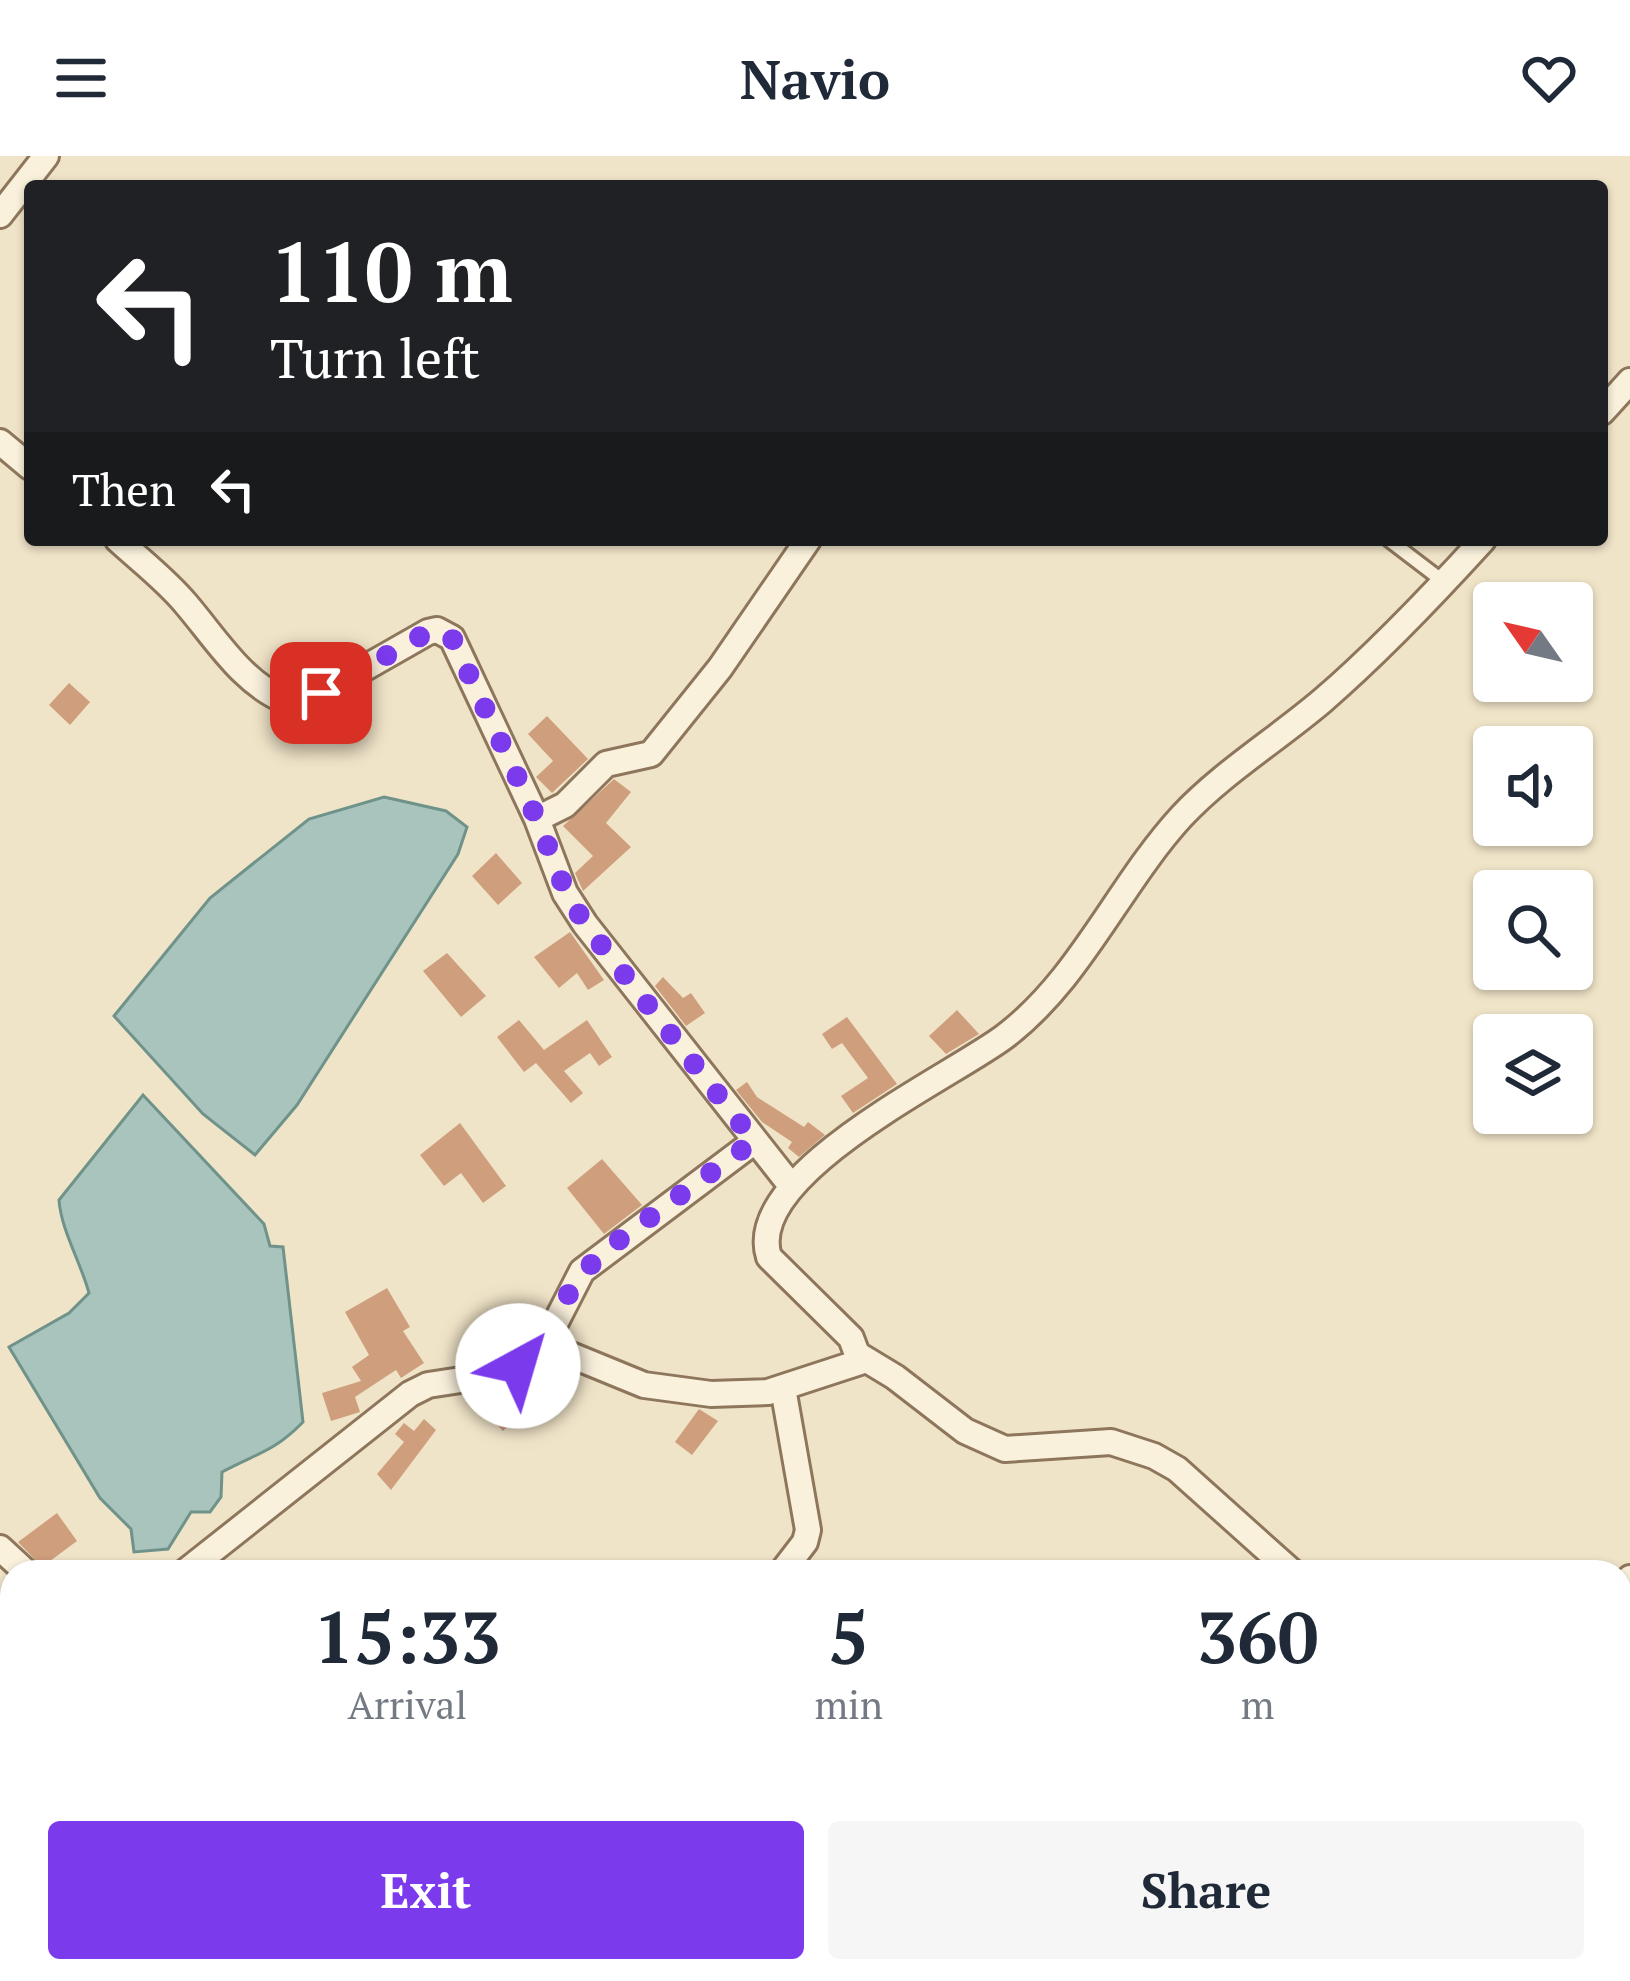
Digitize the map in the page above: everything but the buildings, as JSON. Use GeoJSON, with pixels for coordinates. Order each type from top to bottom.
{"type":"FeatureCollection","features":[{"type":"Feature","properties":{"kind":"street"},"geometry":{"type":"LineString","coordinates":[[27,180],[46,156]]}},
{"type":"Feature","properties":{"kind":"street"},"geometry":{"type":"LineString","coordinates":[[0,214],[24,184]]}},
{"type":"Feature","properties":{"kind":"street"},"geometry":{"type":"LineString","coordinates":[[1608,405],[1630,381]]}},
{"type":"Feature","properties":{"kind":"street"},"geometry":{"type":"LineString","coordinates":[[0,442],[24,461]]}},
{"type":"Feature","properties":{"kind":"street"},"geometry":{"type":"LineString","coordinates":[[124,546],[184,601],[232,661],[286,701],[321,693],[428,632],[446,634],[585,924],[792,1186]]}},
{"type":"Feature","properties":{"kind":"street"},"geometry":{"type":"LineString","coordinates":[[537,819],[566,805],[606,764],[650,754],[720,668],[804,546]]}},
{"type":"Feature","properties":{"kind":"street"},"geometry":{"type":"LineString","coordinates":[[199,1560],[410,1394],[428,1385],[500,1374],[538,1357],[573,1354],[623,1378],[676,1392],[741,1395],[783,1388],[860,1362],[843,1330],[769,1257],[766,1240],[792,1186],[839,1143],[971,1061],[1027,1019],[1181,817],[1322,700],[1477,546]]}},
{"type":"Feature","properties":{"kind":"street"},"geometry":{"type":"LineString","coordinates":[[538,1357],[582,1271],[754,1141]]}},
{"type":"Feature","properties":{"kind":"street"},"geometry":{"type":"LineString","coordinates":[[857,1354],[965,1431],[992,1444],[1018,1449],[1111,1442],[1154,1456],[1177,1469],[1279,1560]]}},
{"type":"Feature","properties":{"kind":"street"},"geometry":{"type":"LineString","coordinates":[[783,1388],[808,1530],[791,1560]]}},
{"type":"Feature","properties":{"kind":"lane"},"geometry":{"type":"LineString","coordinates":[[1397,546],[1444,582]]}},
{"type":"Feature","properties":{"kind":"water"},"geometry":{"type":"Polygon","coordinates":[[[384,797],[446,811],[467,827],[458,854],[297,1105],[255,1155],[203,1114],[114,1016],[210,898],[309,819],[384,797]]]}},
{"type":"Feature","properties":{"kind":"water"},"geometry":{"type":"Polygon","coordinates":[[[143,1095],[264,1224],[270,1246],[283,1247],[303,1422],[274,1446],[222,1472],[221,1497],[210,1512],[191,1512],[168,1549],[134,1552],[131,1529],[100,1498],[9,1347],[69,1313],[89,1293],[59,1200],[143,1095]]]}},
{"type":"Feature","properties":{"kind":"route"},"geometry":{"type":"LineString","coordinates":[[321,693],[428,632],[437,630],[452,638],[566,892],[585,924],[754,1141],[582,1271],[538,1357],[518,1366]]}}]}
